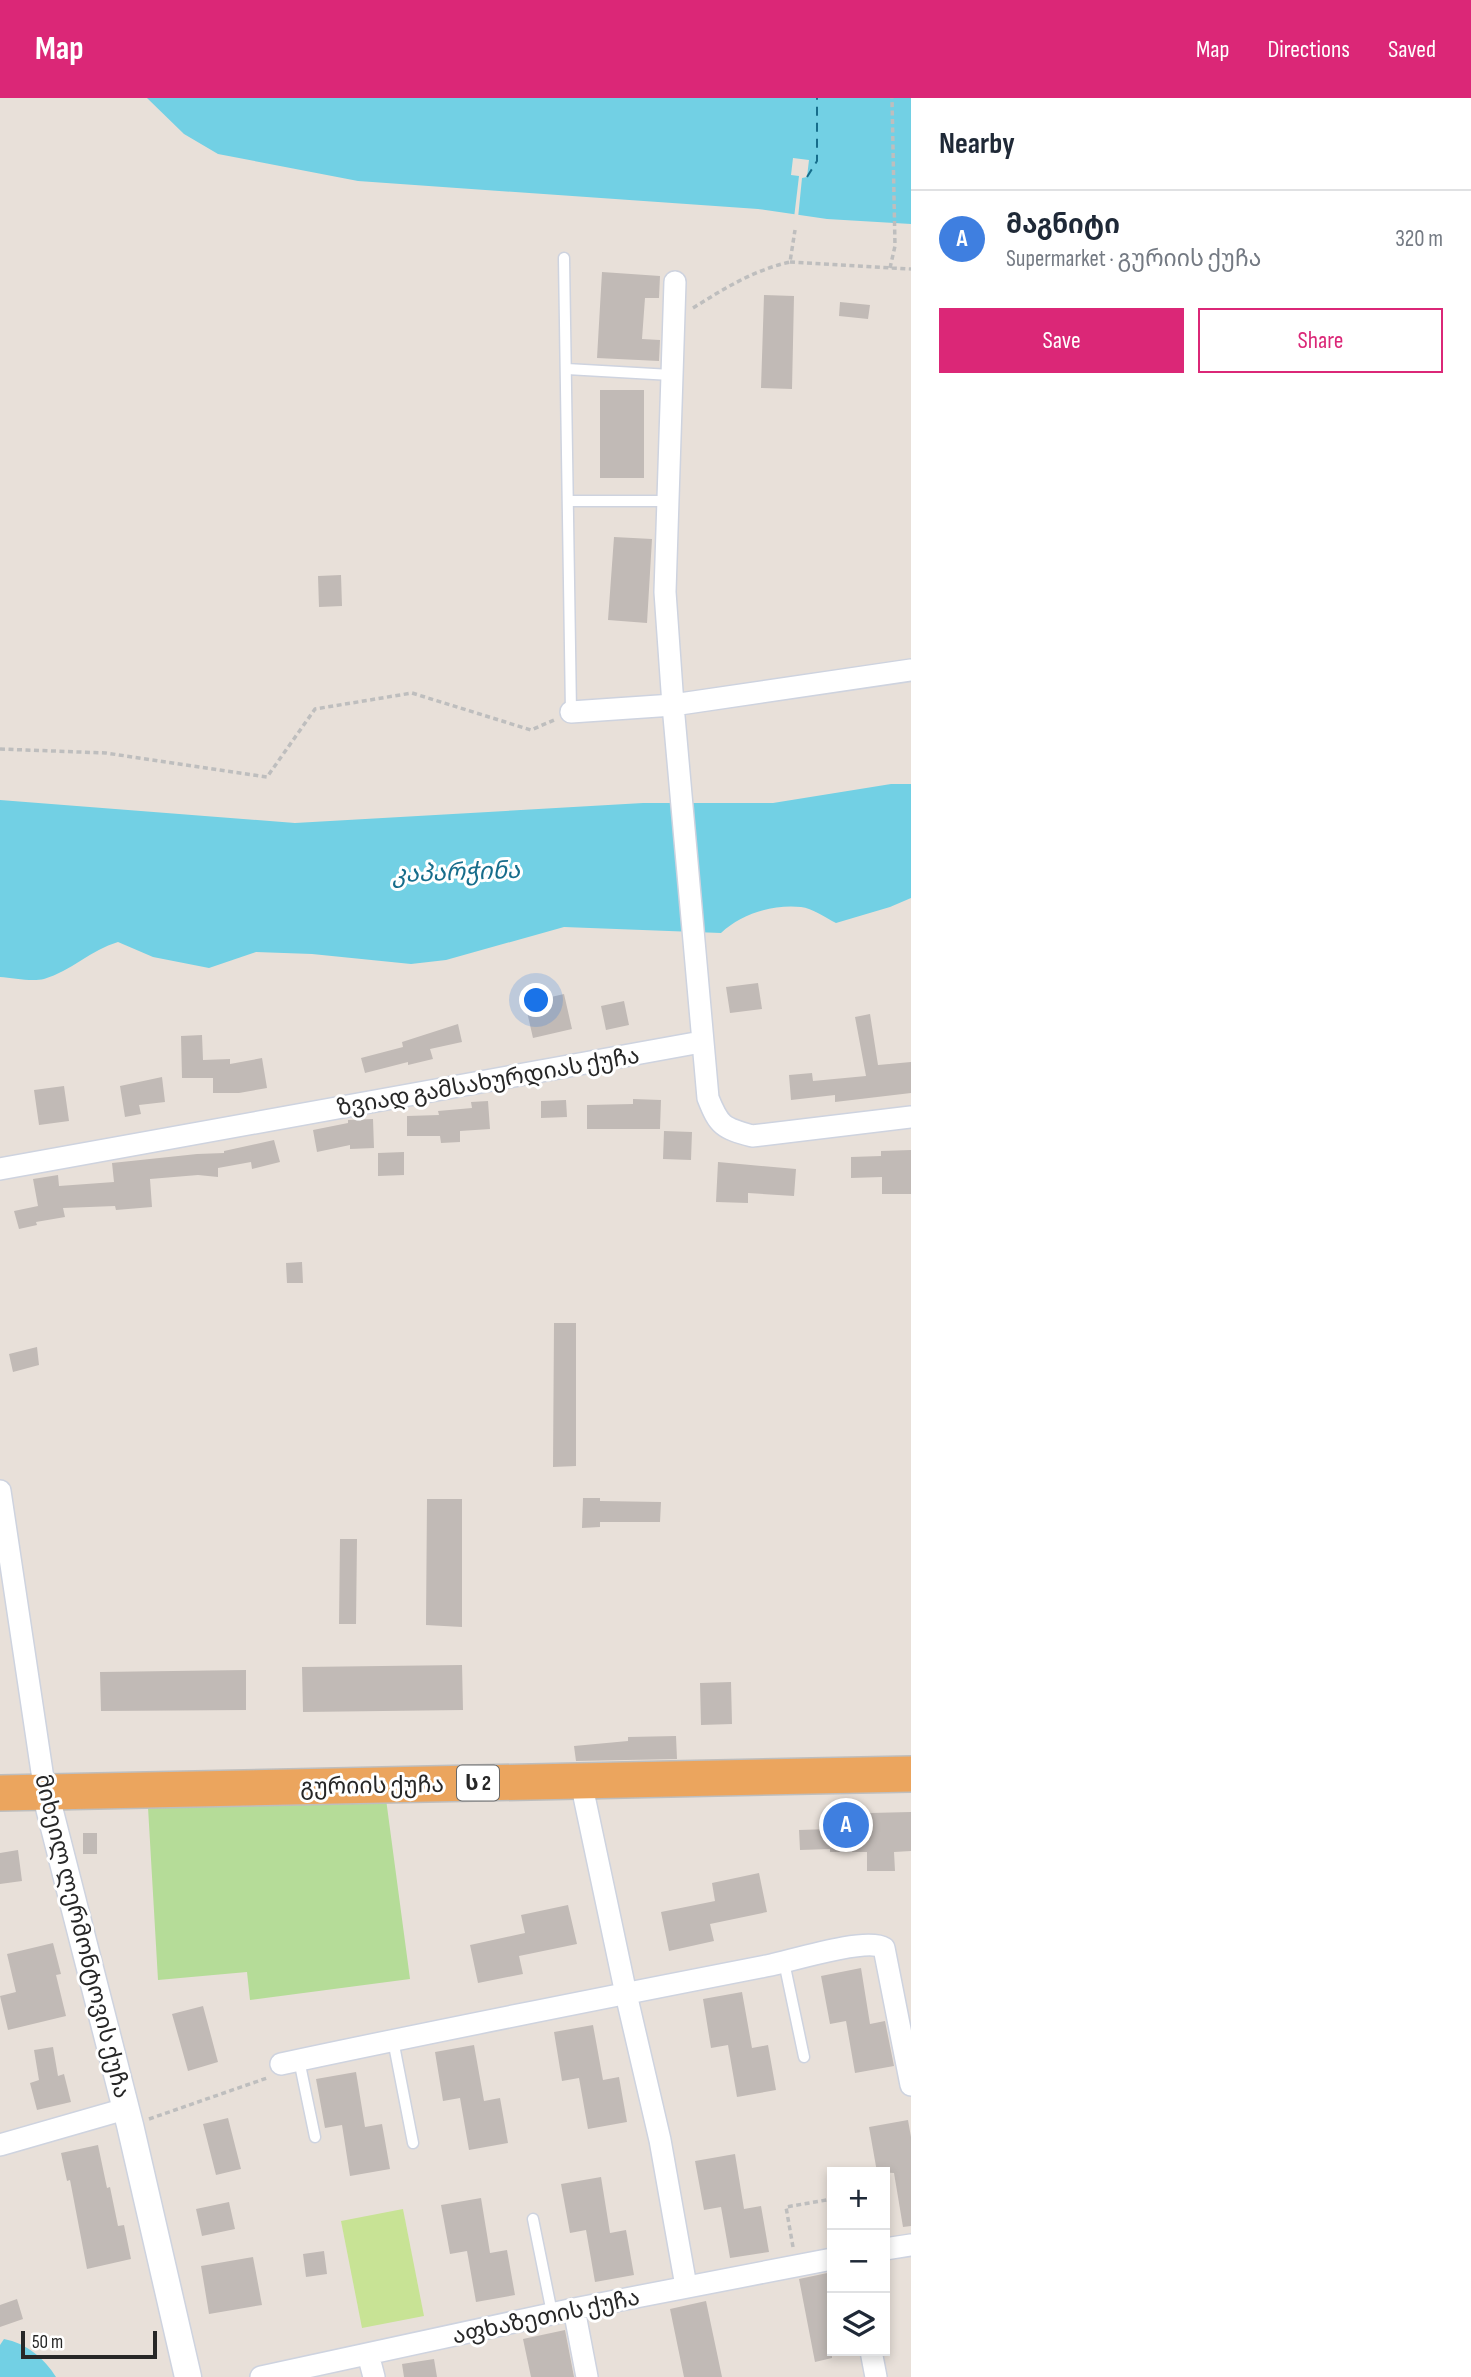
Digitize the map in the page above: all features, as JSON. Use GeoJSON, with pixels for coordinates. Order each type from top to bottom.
{"type":"FeatureCollection","features":[{"type":"Feature","properties":{"kind":"highway","name":"გურიის ქუჩა"},"geometry":{"type":"LineString","coordinates":[[0,1793],[911,1774]]}},
{"type":"Feature","properties":{"kind":"street"},"geometry":{"type":"LineString","coordinates":[[675,282],[665,592],[701,1042],[708,1098],[717,1120],[732,1130],[752,1136],[911,1117]]}},
{"type":"Feature","properties":{"kind":"street"},"geometry":{"type":"LineString","coordinates":[[571,712],[673,705],[911,670]]}},
{"type":"Feature","properties":{"kind":"street","name":"ზვიად გამსახურდიას ქუჩა"},"geometry":{"type":"LineString","coordinates":[[0,1169],[701,1042]]}},
{"type":"Feature","properties":{"kind":"street","name":"მიხეილ ლერმონტოვის ქუჩა"},"geometry":{"type":"LineString","coordinates":[[0,1491],[45,1792],[128,2117],[188,2377]]}},
{"type":"Feature","properties":{"kind":"street"},"geometry":{"type":"LineString","coordinates":[[581,1782],[625,1994],[660,2140],[686,2286]]}},
{"type":"Feature","properties":{"kind":"street"},"geometry":{"type":"LineString","coordinates":[[290,2062],[845,1948],[878,1944],[884,1948],[911,2085]]}},
{"type":"Feature","properties":{"kind":"street"},"geometry":{"type":"LineString","coordinates":[[0,2146],[128,2117]]}},
{"type":"Feature","properties":{"kind":"street"},"geometry":{"type":"LineString","coordinates":[[890,2248],[911,2245]]}},
{"type":"Feature","properties":{"kind":"street","name":"აფხაზეთის ქუჩა"},"geometry":{"type":"LineString","coordinates":[[261,2377],[686,2286],[827,2260]]}},
{"type":"Feature","properties":{"kind":"street"},"geometry":{"type":"LineString","coordinates":[[575,2309],[587,2377]]}},
{"type":"Feature","properties":{"kind":"street"},"geometry":{"type":"LineString","coordinates":[[368,2354],[374,2377]]}},
{"type":"Feature","properties":{"kind":"street"},"geometry":{"type":"LineString","coordinates":[[872,2356],[876,2377]]}},
{"type":"Feature","properties":{"kind":"lane"},"geometry":{"type":"LineString","coordinates":[[565,258],[571,712]]}},
{"type":"Feature","properties":{"kind":"lane"},"geometry":{"type":"LineString","coordinates":[[567,369],[671,375]]}},
{"type":"Feature","properties":{"kind":"lane"},"geometry":{"type":"LineString","coordinates":[[569,501],[669,500]]}},
{"type":"Feature","properties":{"kind":"lane"},"geometry":{"type":"LineString","coordinates":[[784,1962],[804,2057]]}},
{"type":"Feature","properties":{"kind":"lane"},"geometry":{"type":"LineString","coordinates":[[393,2040],[414,2143]]}},
{"type":"Feature","properties":{"kind":"lane"},"geometry":{"type":"LineString","coordinates":[[290,2062],[315,2137]]}},
{"type":"Feature","properties":{"kind":"lane"},"geometry":{"type":"LineString","coordinates":[[533,2219],[552,2314]]}},
{"type":"Feature","properties":{"kind":"path"},"geometry":{"type":"LineString","coordinates":[[890,268],[895,246],[891,98]]}},
{"type":"Feature","properties":{"kind":"path"},"geometry":{"type":"LineString","coordinates":[[790,262],[795,230]]}},
{"type":"Feature","properties":{"kind":"path"},"geometry":{"type":"LineString","coordinates":[[673,320],[738,280],[768,267],[790,262],[911,269]]}},
{"type":"Feature","properties":{"kind":"path"},"geometry":{"type":"LineString","coordinates":[[0,749],[106,753],[267,777],[315,709],[412,693],[531,730],[571,712]]}},
{"type":"Feature","properties":{"kind":"path"},"geometry":{"type":"LineString","coordinates":[[128,2117],[281,2073],[290,2062]]}},
{"type":"Feature","properties":{"kind":"path"},"geometry":{"type":"LineString","coordinates":[[797,2266],[786,2207],[827,2200]]}},
{"type":"Feature","properties":{"kind":"green space"},"geometry":{"type":"Polygon","coordinates":[[[384,1784],[410,1979],[250,2000],[247,1972],[158,1980],[147,1790],[384,1784]]]}},
{"type":"Feature","properties":{"kind":"green space"},"geometry":{"type":"Polygon","coordinates":[[[403,2209],[424,2316],[362,2328],[341,2221],[403,2209]]]}},
{"type":"Feature","properties":{"kind":"water"},"geometry":{"type":"Polygon","coordinates":[[[147,98],[911,98],[911,224],[827,219],[758,209],[358,181],[218,154],[184,134],[147,98]]]}},
{"type":"Feature","properties":{"kind":"water","name":"კაპარჭინა"},"geometry":{"type":"Polygon","coordinates":[[[891,784],[911,784],[911,898],[836,923],[810,909],[790,906],[758,912],[738,920],[721,933],[564,927],[446,960],[411,964],[312,954],[256,952],[209,968],[153,957],[118,942],[44,979],[0,977],[0,800],[295,823],[643,803],[773,803],[891,784]]]}},
{"type":"Feature","properties":{"kind":"water"},"geometry":{"type":"Polygon","coordinates":[[[4,2339],[20,2344],[34,2353],[56,2377],[0,2377],[0,2345],[4,2339]]]}},
{"type":"Feature","properties":{"kind":"pier"},"geometry":{"type":"Polygon","coordinates":[[[793,158],[809,160],[807,177],[802,178],[798,218],[794,218],[799,176],[791,175],[793,158]]]}},
{"type":"Feature","properties":{"kind":"building"},"geometry":{"type":"Polygon","coordinates":[[[602,272],[660,276],[659,298],[645,298],[642,339],[660,340],[659,361],[597,358],[602,272]]]}},
{"type":"Feature","properties":{"kind":"building"},"geometry":{"type":"Polygon","coordinates":[[[764,295],[794,296],[792,389],[761,388],[764,295]]]}},
{"type":"Feature","properties":{"kind":"building"},"geometry":{"type":"Polygon","coordinates":[[[840,302],[870,305],[868,319],[839,316],[840,302]]]}},
{"type":"Feature","properties":{"kind":"building"},"geometry":{"type":"Polygon","coordinates":[[[600,390],[644,390],[644,478],[600,478],[600,390]]]}},
{"type":"Feature","properties":{"kind":"building"},"geometry":{"type":"Polygon","coordinates":[[[614,537],[652,539],[647,623],[608,620],[614,537]]]}},
{"type":"Feature","properties":{"kind":"building"},"geometry":{"type":"Polygon","coordinates":[[[341,575],[342,606],[319,607],[318,576],[341,575]]]}},
{"type":"Feature","properties":{"kind":"building"},"geometry":{"type":"Polygon","coordinates":[[[758,983],[762,1009],[730,1013],[726,987],[758,983]]]}},
{"type":"Feature","properties":{"kind":"building"},"geometry":{"type":"Polygon","coordinates":[[[564,994],[572,1029],[533,1038],[525,1003],[564,994]]]}},
{"type":"Feature","properties":{"kind":"building"},"geometry":{"type":"Polygon","coordinates":[[[624,1001],[629,1025],[606,1030],[601,1006],[624,1001]]]}},
{"type":"Feature","properties":{"kind":"building"},"geometry":{"type":"Polygon","coordinates":[[[870,1014],[878,1065],[911,1062],[911,1093],[835,1102],[835,1095],[791,1100],[789,1075],[812,1073],[813,1081],[866,1076],[855,1017],[870,1014]]]}},
{"type":"Feature","properties":{"kind":"building"},"geometry":{"type":"Polygon","coordinates":[[[458,1024],[462,1042],[430,1049],[433,1059],[408,1065],[408,1062],[365,1073],[361,1058],[403,1047],[402,1042],[458,1024]]]}},
{"type":"Feature","properties":{"kind":"building"},"geometry":{"type":"Polygon","coordinates":[[[202,1035],[203,1060],[230,1059],[230,1064],[262,1058],[267,1088],[239,1093],[213,1093],[213,1078],[182,1078],[181,1036],[202,1035]]]}},
{"type":"Feature","properties":{"kind":"building"},"geometry":{"type":"Polygon","coordinates":[[[162,1077],[165,1102],[139,1105],[141,1114],[125,1117],[120,1086],[162,1077]]]}},
{"type":"Feature","properties":{"kind":"building"},"geometry":{"type":"Polygon","coordinates":[[[64,1086],[69,1121],[39,1125],[34,1090],[64,1086]]]}},
{"type":"Feature","properties":{"kind":"building"},"geometry":{"type":"Polygon","coordinates":[[[633,1099],[661,1100],[660,1129],[587,1129],[587,1105],[633,1104],[633,1099]]]}},
{"type":"Feature","properties":{"kind":"building"},"geometry":{"type":"Polygon","coordinates":[[[566,1100],[567,1117],[541,1118],[541,1101],[566,1100]]]}},
{"type":"Feature","properties":{"kind":"building"},"geometry":{"type":"Polygon","coordinates":[[[488,1101],[490,1129],[460,1131],[460,1142],[441,1143],[440,1136],[407,1136],[407,1116],[439,1115],[438,1111],[472,1108],[471,1102],[488,1101]]]}},
{"type":"Feature","properties":{"kind":"building"},"geometry":{"type":"Polygon","coordinates":[[[373,1119],[374,1148],[350,1149],[350,1145],[317,1152],[313,1130],[348,1123],[348,1120],[373,1119]]]}},
{"type":"Feature","properties":{"kind":"building"},"geometry":{"type":"Polygon","coordinates":[[[664,1131],[692,1132],[691,1160],[663,1159],[664,1131]]]}},
{"type":"Feature","properties":{"kind":"building"},"geometry":{"type":"Polygon","coordinates":[[[274,1140],[280,1162],[252,1169],[251,1162],[218,1168],[218,1177],[198,1175],[150,1179],[152,1207],[116,1210],[115,1206],[63,1208],[65,1217],[36,1222],[37,1225],[19,1229],[14,1211],[38,1206],[33,1179],[58,1175],[59,1186],[114,1182],[112,1163],[224,1153],[274,1140]]]}},
{"type":"Feature","properties":{"kind":"building"},"geometry":{"type":"Polygon","coordinates":[[[911,1150],[911,1194],[882,1194],[882,1177],[851,1178],[851,1157],[881,1156],[881,1151],[911,1150]]]}},
{"type":"Feature","properties":{"kind":"building"},"geometry":{"type":"Polygon","coordinates":[[[404,1152],[404,1175],[378,1176],[378,1153],[404,1152]]]}},
{"type":"Feature","properties":{"kind":"building"},"geometry":{"type":"Polygon","coordinates":[[[718,1162],[796,1169],[794,1196],[748,1193],[748,1203],[716,1202],[718,1162]]]}},
{"type":"Feature","properties":{"kind":"building"},"geometry":{"type":"Polygon","coordinates":[[[302,1262],[303,1283],[287,1283],[286,1263],[302,1262]]]}},
{"type":"Feature","properties":{"kind":"building"},"geometry":{"type":"Polygon","coordinates":[[[554,1323],[576,1323],[576,1466],[553,1467],[554,1323]]]}},
{"type":"Feature","properties":{"kind":"building"},"geometry":{"type":"Polygon","coordinates":[[[37,1347],[39,1365],[13,1372],[9,1354],[37,1347]]]}},
{"type":"Feature","properties":{"kind":"building"},"geometry":{"type":"Polygon","coordinates":[[[583,1498],[600,1498],[600,1501],[661,1502],[660,1522],[600,1522],[600,1527],[582,1528],[583,1498]]]}},
{"type":"Feature","properties":{"kind":"building"},"geometry":{"type":"Polygon","coordinates":[[[427,1499],[462,1499],[462,1627],[426,1625],[427,1499]]]}},
{"type":"Feature","properties":{"kind":"building"},"geometry":{"type":"Polygon","coordinates":[[[340,1539],[357,1539],[356,1624],[339,1624],[340,1539]]]}},
{"type":"Feature","properties":{"kind":"building"},"geometry":{"type":"Polygon","coordinates":[[[462,1665],[463,1710],[303,1712],[302,1667],[462,1665]]]}},
{"type":"Feature","properties":{"kind":"building"},"geometry":{"type":"Polygon","coordinates":[[[246,1670],[246,1710],[101,1711],[100,1672],[246,1670]]]}},
{"type":"Feature","properties":{"kind":"building"},"geometry":{"type":"Polygon","coordinates":[[[731,1682],[732,1724],[701,1725],[700,1683],[731,1682]]]}},
{"type":"Feature","properties":{"kind":"building"},"geometry":{"type":"Polygon","coordinates":[[[676,1736],[677,1759],[576,1761],[574,1746],[628,1741],[628,1737],[676,1736]]]}},
{"type":"Feature","properties":{"kind":"building"},"geometry":{"type":"Polygon","coordinates":[[[911,1812],[911,1851],[894,1852],[895,1871],[867,1871],[867,1852],[800,1850],[799,1830],[830,1829],[829,1814],[911,1812]]]}},
{"type":"Feature","properties":{"kind":"building"},"geometry":{"type":"Polygon","coordinates":[[[83,1833],[97,1833],[97,1854],[83,1854],[83,1833]]]}},
{"type":"Feature","properties":{"kind":"building"},"geometry":{"type":"Polygon","coordinates":[[[18,1850],[22,1881],[0,1884],[0,1853],[18,1850]]]}},
{"type":"Feature","properties":{"kind":"building"},"geometry":{"type":"Polygon","coordinates":[[[759,1873],[767,1912],[710,1924],[714,1941],[669,1951],[661,1912],[715,1901],[712,1883],[759,1873]]]}},
{"type":"Feature","properties":{"kind":"building"},"geometry":{"type":"Polygon","coordinates":[[[568,1905],[577,1944],[519,1956],[523,1974],[478,1983],[470,1945],[525,1933],[521,1915],[568,1905]]]}},
{"type":"Feature","properties":{"kind":"building"},"geometry":{"type":"Polygon","coordinates":[[[53,1943],[61,1974],[56,1975],[66,2016],[8,2030],[0,1996],[16,1992],[7,1954],[53,1943]]]}},
{"type":"Feature","properties":{"kind":"building"},"geometry":{"type":"Polygon","coordinates":[[[861,1968],[870,2024],[885,2021],[894,2066],[855,2073],[846,2021],[830,2024],[821,1976],[861,1968]]]}},
{"type":"Feature","properties":{"kind":"building"},"geometry":{"type":"Polygon","coordinates":[[[742,1992],[752,2048],[768,2045],[776,2090],[737,2097],[728,2045],[711,2048],[703,1999],[742,1992]]]}},
{"type":"Feature","properties":{"kind":"building"},"geometry":{"type":"Polygon","coordinates":[[[203,2006],[218,2062],[188,2071],[172,2014],[203,2006]]]}},
{"type":"Feature","properties":{"kind":"building"},"geometry":{"type":"Polygon","coordinates":[[[593,2025],[603,2080],[619,2077],[627,2122],[588,2129],[579,2078],[562,2081],[554,2032],[593,2025]]]}},
{"type":"Feature","properties":{"kind":"building"},"geometry":{"type":"Polygon","coordinates":[[[474,2045],[484,2101],[500,2098],[508,2143],[469,2150],[460,2098],[443,2101],[435,2052],[474,2045]]]}},
{"type":"Feature","properties":{"kind":"building"},"geometry":{"type":"Polygon","coordinates":[[[53,2047],[58,2076],[64,2074],[71,2102],[37,2110],[30,2083],[39,2080],[34,2050],[53,2047]]]}},
{"type":"Feature","properties":{"kind":"building"},"geometry":{"type":"Polygon","coordinates":[[[356,2072],[365,2127],[382,2124],[390,2169],[350,2176],[342,2125],[325,2128],[316,2079],[356,2072]]]}},
{"type":"Feature","properties":{"kind":"building"},"geometry":{"type":"Polygon","coordinates":[[[228,2118],[241,2169],[216,2175],[203,2124],[228,2118]]]}},
{"type":"Feature","properties":{"kind":"building"},"geometry":{"type":"Polygon","coordinates":[[[908,2120],[911,2137],[911,2226],[903,2227],[894,2173],[890,2173],[890,2167],[876,2167],[869,2127],[908,2120]]]}},
{"type":"Feature","properties":{"kind":"building"},"geometry":{"type":"Polygon","coordinates":[[[98,2145],[118,2226],[124,2225],[131,2259],[87,2269],[70,2180],[67,2181],[61,2153],[98,2145]]]}},
{"type":"Feature","properties":{"kind":"building"},"geometry":{"type":"Polygon","coordinates":[[[735,2154],[744,2209],[761,2206],[769,2252],[730,2258],[721,2207],[704,2210],[695,2161],[735,2154]]]}},
{"type":"Feature","properties":{"kind":"building"},"geometry":{"type":"Polygon","coordinates":[[[601,2177],[610,2233],[626,2230],[634,2275],[595,2282],[586,2230],[570,2233],[561,2184],[601,2177]]]}},
{"type":"Feature","properties":{"kind":"building"},"geometry":{"type":"Polygon","coordinates":[[[481,2198],[490,2253],[507,2250],[515,2295],[476,2302],[467,2251],[450,2254],[441,2205],[481,2198]]]}},
{"type":"Feature","properties":{"kind":"building"},"geometry":{"type":"Polygon","coordinates":[[[229,2202],[235,2229],[202,2236],[196,2209],[229,2202]]]}},
{"type":"Feature","properties":{"kind":"building"},"geometry":{"type":"Polygon","coordinates":[[[324,2251],[327,2274],[306,2277],[303,2254],[324,2251]]]}},
{"type":"Feature","properties":{"kind":"building"},"geometry":{"type":"Polygon","coordinates":[[[253,2257],[262,2305],[209,2314],[201,2266],[253,2257]]]}},
{"type":"Feature","properties":{"kind":"building"},"geometry":{"type":"Polygon","coordinates":[[[827,2273],[827,2356],[832,2358],[815,2362],[799,2279],[827,2273]]]}},
{"type":"Feature","properties":{"kind":"building"},"geometry":{"type":"Polygon","coordinates":[[[17,2299],[23,2319],[0,2327],[0,2305],[17,2299]]]}},
{"type":"Feature","properties":{"kind":"building"},"geometry":{"type":"Polygon","coordinates":[[[706,2301],[722,2377],[684,2377],[670,2309],[706,2301]]]}},
{"type":"Feature","properties":{"kind":"building"},"geometry":{"type":"Polygon","coordinates":[[[565,2330],[574,2377],[531,2377],[523,2339],[565,2330]]]}},
{"type":"Feature","properties":{"kind":"building"},"geometry":{"type":"Polygon","coordinates":[[[434,2359],[437,2377],[404,2377],[402,2364],[434,2359]]]}},
{"type":"Feature","properties":{"kind":"ferry route"},"geometry":{"type":"LineString","coordinates":[[807,177],[817,161],[817,98]]}},
{"type":"Feature","properties":{"kind":"place","name":"მაგნიტი"},"geometry":{"type":"Point","coordinates":[846,1825]}}]}
